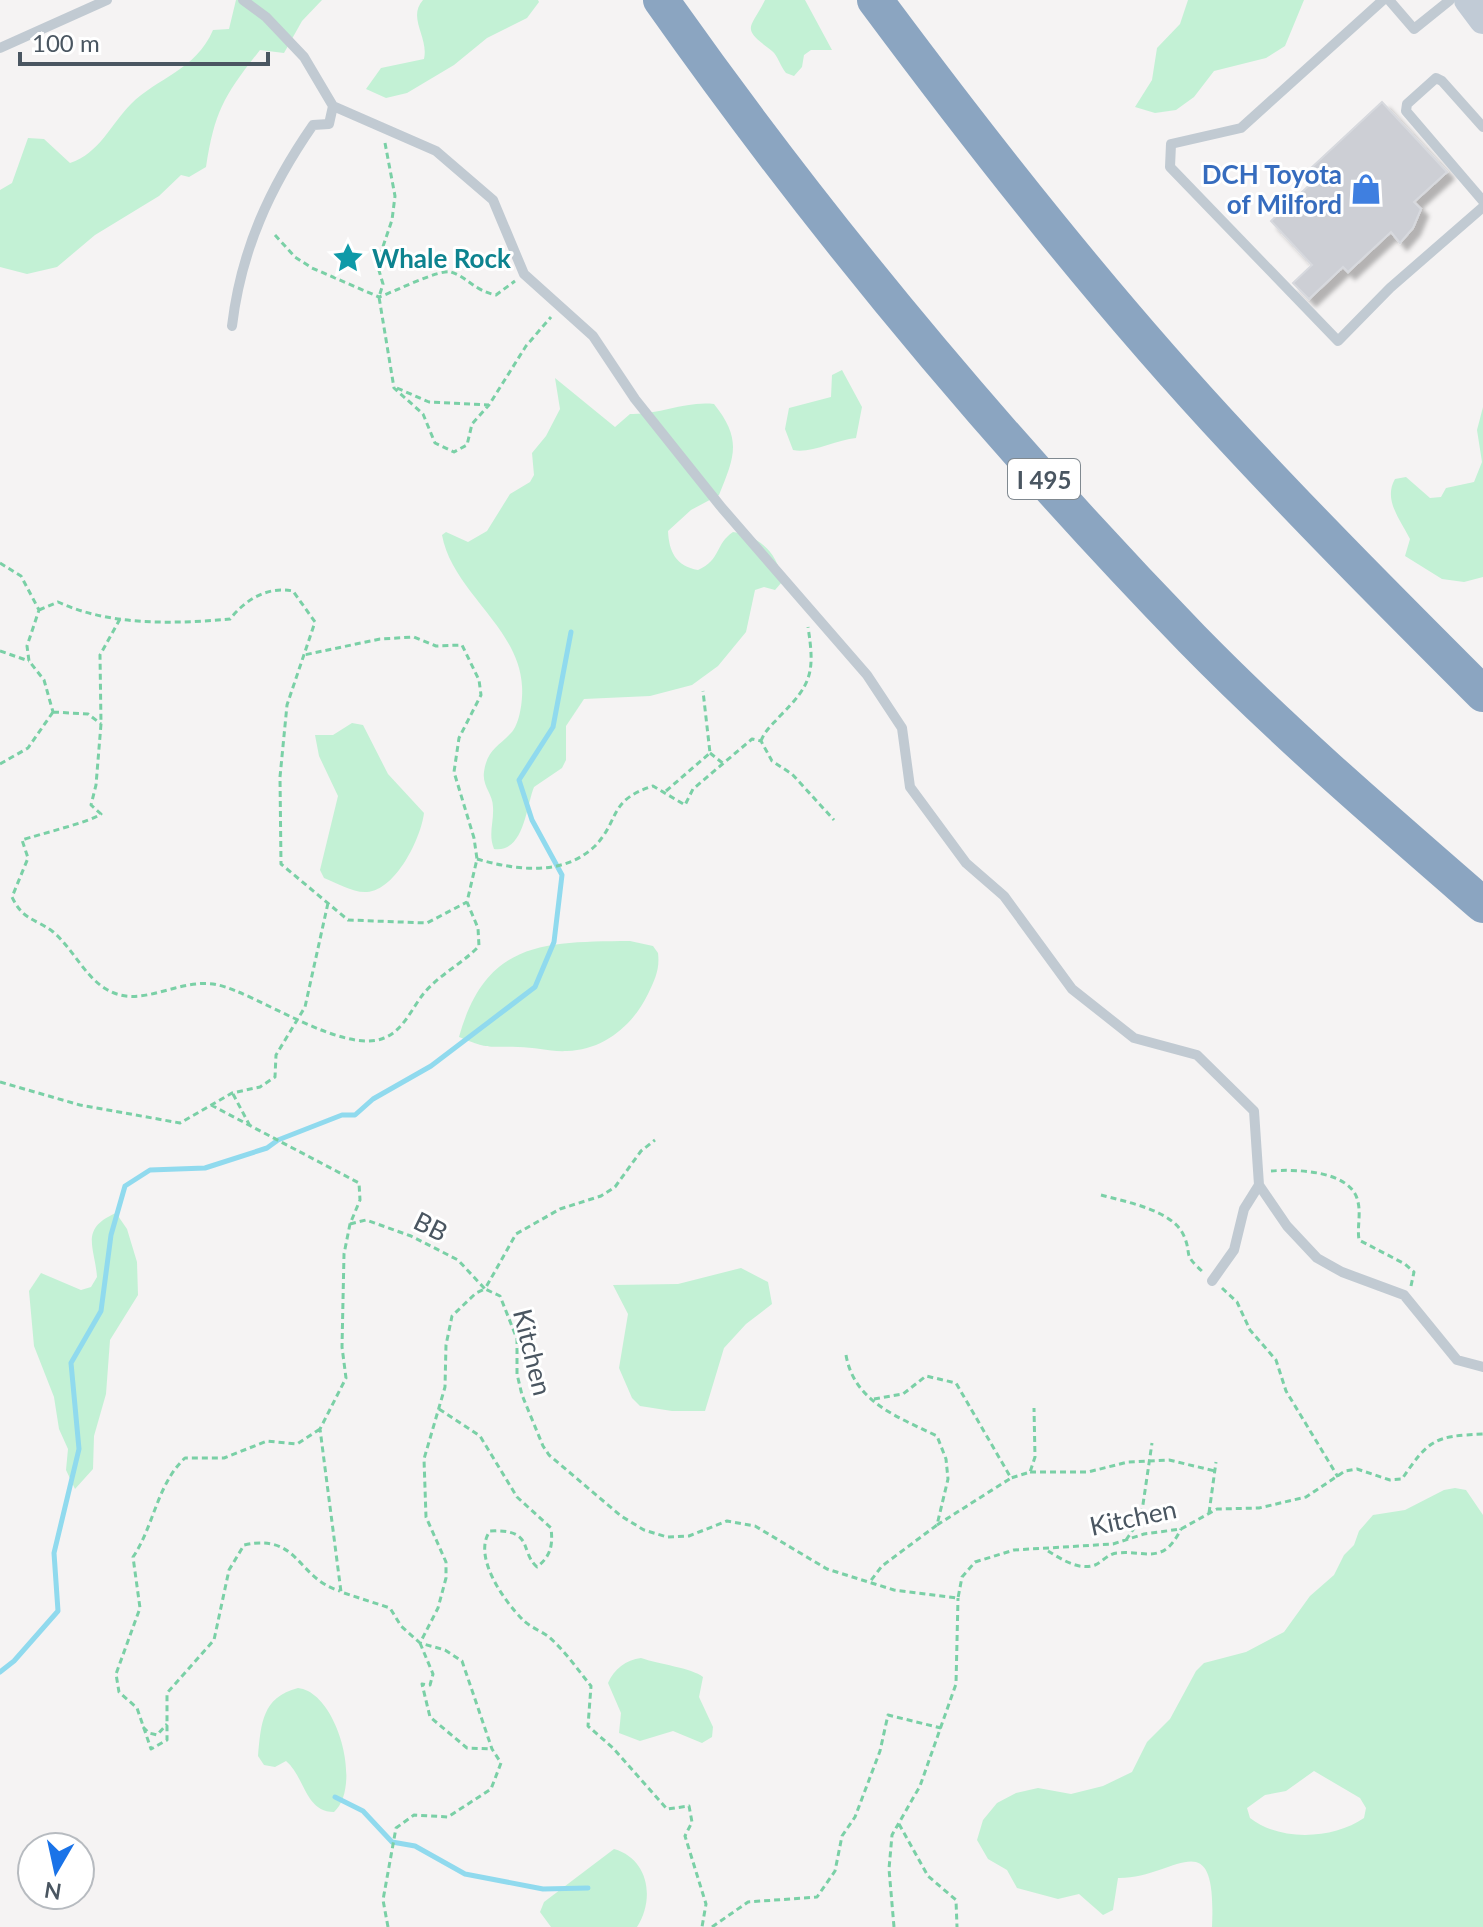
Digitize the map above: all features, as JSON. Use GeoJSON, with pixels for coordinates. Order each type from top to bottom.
{"type":"FeatureCollection","features":[{"type":"Feature","properties":{"kind":"highway","name":"I 495"},"geometry":{"type":"LineString","coordinates":[[661,0],[802,192],[931,350],[1072,510],[1206,651],[1318,758],[1483,905]]}},
{"type":"Feature","properties":{"kind":"highway"},"geometry":{"type":"LineString","coordinates":[[875,0],[948,98],[1141,333],[1235,440],[1483,694]]}},
{"type":"Feature","properties":{"kind":"lane"},"geometry":{"type":"LineString","coordinates":[[0,48],[107,0]]}},
{"type":"Feature","properties":{"kind":"lane"},"geometry":{"type":"LineString","coordinates":[[243,0],[266,17],[304,57],[333,106],[436,151],[493,200],[524,274],[593,336],[635,399],[867,675],[902,728],[910,787],[966,863],[1004,896],[1072,989],[1134,1038],[1197,1055],[1254,1111],[1259,1181],[1287,1226],[1317,1258],[1342,1272],[1404,1295],[1457,1360],[1483,1367]]}},
{"type":"Feature","properties":{"kind":"lane"},"geometry":{"type":"LineString","coordinates":[[1472,6],[1414,29],[1386,0],[1241,128],[1171,144],[1170,167],[1338,341],[1390,288],[1483,204],[1406,111],[1407,104],[1436,78],[1483,127]]}},
{"type":"Feature","properties":{"kind":"lane"},"geometry":{"type":"LineString","coordinates":[[232,326],[250,237],[268,199],[313,125],[329,124],[333,106]]}},
{"type":"Feature","properties":{"kind":"lane"},"geometry":{"type":"LineString","coordinates":[[1212,1281],[1234,1250],[1244,1209],[1259,1181]]}},
{"type":"Feature","properties":{"kind":"path"},"geometry":{"type":"LineString","coordinates":[[384,127],[395,196],[392,220],[377,264],[383,284],[379,297],[394,388],[423,414],[435,443],[454,452],[467,445],[472,424],[489,405],[526,346],[558,307]]}},
{"type":"Feature","properties":{"kind":"path"},"geometry":{"type":"LineString","coordinates":[[275,235],[295,257],[312,268],[379,297],[418,283],[432,272],[447,271],[477,291],[496,295],[524,274]]}},
{"type":"Feature","properties":{"kind":"path"},"geometry":{"type":"LineString","coordinates":[[394,388],[402,387],[429,402],[489,405]]}},
{"type":"Feature","properties":{"kind":"path"},"geometry":{"type":"LineString","coordinates":[[0,563],[21,576],[39,610],[27,646],[29,661],[44,680],[53,712]]}},
{"type":"Feature","properties":{"kind":"path"},"geometry":{"type":"LineString","coordinates":[[39,610],[58,602],[81,613],[188,623],[230,619],[243,603],[276,588],[293,591],[315,622],[287,705],[280,777],[281,864],[348,920],[427,923],[467,902]]}},
{"type":"Feature","properties":{"kind":"path"},"geometry":{"type":"LineString","coordinates":[[809,607],[810,680],[798,699],[764,732],[761,741],[772,761],[804,785],[834,820]]}},
{"type":"Feature","properties":{"kind":"path"},"geometry":{"type":"LineString","coordinates":[[120,619],[100,655],[101,724],[96,785],[91,805],[101,814],[91,821],[76,821],[22,840],[28,858],[12,897],[20,914],[53,932],[104,988],[129,999],[192,983],[219,985],[299,1022],[348,1036],[385,1038],[401,1026],[425,992],[443,974],[464,962],[479,946],[478,928],[467,902],[477,859],[454,772],[459,738],[481,695],[479,680],[462,645],[436,646],[414,637],[380,639],[304,655]]}},
{"type":"Feature","properties":{"kind":"path"},"geometry":{"type":"LineString","coordinates":[[0,651],[29,661]]}},
{"type":"Feature","properties":{"kind":"path"},"geometry":{"type":"LineString","coordinates":[[666,791],[688,776],[694,764],[710,753],[711,743],[706,733],[708,711],[703,691]]}},
{"type":"Feature","properties":{"kind":"path"},"geometry":{"type":"LineString","coordinates":[[53,712],[88,714],[101,724]]}},
{"type":"Feature","properties":{"kind":"path"},"geometry":{"type":"LineString","coordinates":[[0,764],[28,748],[53,712]]}},
{"type":"Feature","properties":{"kind":"path"},"geometry":{"type":"LineString","coordinates":[[477,859],[533,871],[571,860],[595,845],[617,807],[635,791],[653,786],[685,805],[693,789],[725,765],[740,745],[752,739],[761,741]]}},
{"type":"Feature","properties":{"kind":"path"},"geometry":{"type":"LineString","coordinates":[[710,753],[725,765]]}},
{"type":"Feature","properties":{"kind":"path"},"geometry":{"type":"LineString","coordinates":[[0,1082],[80,1105],[180,1123],[232,1093],[260,1087],[275,1077],[276,1055],[299,1022],[316,966],[319,934],[328,903]]}},
{"type":"Feature","properties":{"kind":"path"},"geometry":{"type":"LineString","coordinates":[[232,1093],[252,1129]]}},
{"type":"Feature","properties":{"kind":"path"},"geometry":{"type":"LineString","coordinates":[[211,1105],[359,1183],[360,1200],[350,1224],[344,1254],[342,1347],[346,1378],[320,1429],[297,1444],[267,1441],[224,1458],[185,1458],[170,1472],[146,1538],[133,1557],[140,1608],[116,1674],[119,1692],[137,1708],[151,1749],[167,1740],[167,1693],[214,1640],[229,1570],[244,1545],[265,1541],[284,1545],[323,1586],[390,1608],[401,1626],[420,1643],[433,1674],[430,1685],[422,1684],[430,1717],[467,1748],[492,1749]]}},
{"type":"Feature","properties":{"kind":"path"},"geometry":{"type":"LineString","coordinates":[[485,1289],[516,1234],[560,1209],[601,1196],[615,1187],[641,1151],[655,1140]]}},
{"type":"Feature","properties":{"kind":"path"},"geometry":{"type":"LineString","coordinates":[[1259,1181],[1269,1171],[1305,1170],[1324,1173],[1343,1183],[1358,1199],[1359,1240],[1414,1272],[1413,1283],[1404,1295]]}},
{"type":"Feature","properties":{"kind":"path"},"geometry":{"type":"LineString","coordinates":[[1101,1195],[1137,1205],[1175,1223],[1184,1236],[1185,1254],[1237,1302],[1250,1330],[1276,1360],[1286,1391],[1338,1477]]}},
{"type":"Feature","properties":{"kind":"path","name":"BB"},"geometry":{"type":"LineString","coordinates":[[350,1224],[366,1220],[411,1236],[458,1260],[485,1289]]}},
{"type":"Feature","properties":{"kind":"path","name":"Kitchen"},"geometry":{"type":"LineString","coordinates":[[420,1643],[438,1608],[446,1578],[446,1562],[426,1517],[424,1459],[445,1387],[446,1345],[452,1316],[476,1293],[485,1289],[500,1296],[517,1339],[517,1374],[543,1446],[549,1455],[621,1516],[644,1530],[667,1537],[689,1536],[727,1521],[755,1526],[827,1569],[868,1584],[958,1598],[962,1577],[975,1562],[1014,1550],[1113,1544],[1181,1529],[1209,1514],[1236,1506],[1280,1505],[1306,1497],[1357,1469],[1390,1480],[1402,1479],[1419,1453],[1438,1437],[1483,1434]]}},
{"type":"Feature","properties":{"kind":"path"},"geometry":{"type":"LineString","coordinates":[[846,1355],[850,1377],[859,1390],[890,1413],[937,1436],[946,1459],[948,1479],[937,1525]]}},
{"type":"Feature","properties":{"kind":"path"},"geometry":{"type":"LineString","coordinates":[[874,1399],[903,1394],[926,1376],[956,1383],[1011,1478]]}},
{"type":"Feature","properties":{"kind":"path"},"geometry":{"type":"LineString","coordinates":[[1030,1472],[1035,1457],[1034,1408]]}},
{"type":"Feature","properties":{"kind":"path"},"geometry":{"type":"LineString","coordinates":[[439,1409],[480,1436],[517,1497],[551,1528],[553,1542],[548,1559],[537,1567],[521,1538],[504,1530],[490,1531],[484,1539],[484,1554],[495,1580],[512,1607],[524,1621],[550,1638],[591,1686],[588,1726],[594,1735],[613,1748],[667,1809],[689,1806],[692,1822],[685,1836],[706,1904],[702,1927]]}},
{"type":"Feature","properties":{"kind":"path"},"geometry":{"type":"LineString","coordinates":[[320,1429],[341,1592]]}},
{"type":"Feature","properties":{"kind":"path"},"geometry":{"type":"LineString","coordinates":[[1126,1540],[1141,1518],[1152,1443]]}},
{"type":"Feature","properties":{"kind":"path"},"geometry":{"type":"LineString","coordinates":[[868,1584],[882,1566],[937,1525],[1011,1478],[1030,1472],[1088,1472],[1128,1462],[1169,1460],[1215,1471]]}},
{"type":"Feature","properties":{"kind":"path"},"geometry":{"type":"LineString","coordinates":[[1209,1514],[1216,1462]]}},
{"type":"Feature","properties":{"kind":"path"},"geometry":{"type":"LineString","coordinates":[[1045,1550],[1072,1564],[1087,1567],[1117,1553],[1138,1556],[1158,1553],[1174,1543],[1181,1529]]}},
{"type":"Feature","properties":{"kind":"path"},"geometry":{"type":"LineString","coordinates":[[894,1927],[889,1869],[892,1835],[920,1786],[956,1684],[958,1598]]}},
{"type":"Feature","properties":{"kind":"path"},"geometry":{"type":"LineString","coordinates":[[388,1927],[383,1900],[396,1828],[414,1815],[448,1817],[491,1789],[501,1763],[492,1749],[462,1661],[445,1650],[420,1643]]}},
{"type":"Feature","properties":{"kind":"path"},"geometry":{"type":"LineString","coordinates":[[712,1927],[748,1902],[817,1897],[835,1871],[842,1836],[855,1817],[880,1751],[888,1715],[941,1728]]}},
{"type":"Feature","properties":{"kind":"path"},"geometry":{"type":"LineString","coordinates":[[140,1724],[149,1733],[157,1735],[167,1724]]}},
{"type":"Feature","properties":{"kind":"path"},"geometry":{"type":"LineString","coordinates":[[899,1824],[928,1876],[956,1900],[957,1927]]}},
{"type":"Feature","properties":{"kind":"green space"},"geometry":{"type":"Polygon","coordinates":[[[236,0],[322,0],[302,21],[284,53],[260,50],[238,80],[218,117],[206,167],[189,177],[181,175],[159,196],[95,235],[57,267],[27,274],[0,267],[0,190],[12,183],[28,138],[44,139],[70,163],[89,153],[131,104],[197,55],[213,30],[229,29],[236,0]]]}},
{"type":"Feature","properties":{"kind":"green space"},"geometry":{"type":"Polygon","coordinates":[[[423,0],[539,2],[527,18],[487,38],[454,65],[407,93],[386,98],[366,89],[381,68],[424,59],[424,43],[417,14],[423,0]]]}},
{"type":"Feature","properties":{"kind":"green space"},"geometry":{"type":"Polygon","coordinates":[[[765,0],[805,0],[832,50],[811,50],[804,55],[802,67],[794,76],[786,73],[774,53],[752,32],[752,23],[765,0]]]}},
{"type":"Feature","properties":{"kind":"green space"},"geometry":{"type":"Polygon","coordinates":[[[1188,0],[1304,0],[1285,46],[1266,58],[1214,71],[1194,97],[1176,110],[1155,113],[1135,107],[1152,80],[1157,48],[1180,24],[1188,0]]]}},
{"type":"Feature","properties":{"kind":"green space"},"geometry":{"type":"Polygon","coordinates":[[[842,370],[862,407],[856,438],[807,450],[793,450],[785,429],[789,408],[831,397],[832,375],[842,370]]]}},
{"type":"Feature","properties":{"kind":"green space"},"geometry":{"type":"Polygon","coordinates":[[[555,378],[615,427],[630,414],[692,404],[714,404],[732,438],[729,469],[719,495],[691,510],[668,531],[672,552],[684,565],[698,570],[711,562],[733,532],[743,534],[760,542],[772,555],[782,582],[775,590],[764,587],[755,590],[746,632],[718,666],[692,685],[650,696],[584,699],[566,726],[566,760],[562,768],[534,787],[522,827],[512,844],[494,849],[491,838],[493,802],[485,782],[485,765],[490,754],[517,724],[522,686],[510,645],[458,574],[442,535],[446,532],[468,542],[487,531],[510,494],[530,482],[534,475],[532,453],[546,436],[560,409],[555,378]]]}},
{"type":"Feature","properties":{"kind":"green space"},"geometry":{"type":"Polygon","coordinates":[[[1483,407],[1483,577],[1464,582],[1442,579],[1405,556],[1410,539],[1394,509],[1392,487],[1395,479],[1406,477],[1430,498],[1441,497],[1446,488],[1474,482],[1482,462],[1477,430],[1483,407]]]}},
{"type":"Feature","properties":{"kind":"green space"},"geometry":{"type":"Polygon","coordinates":[[[352,723],[363,725],[388,774],[424,813],[418,836],[397,873],[378,889],[367,892],[324,878],[320,870],[338,796],[319,756],[315,735],[333,735],[352,723]]]}},
{"type":"Feature","properties":{"kind":"green space"},"geometry":{"type":"Polygon","coordinates":[[[630,941],[653,946],[658,953],[656,974],[634,1016],[605,1041],[580,1050],[561,1051],[488,1046],[459,1037],[471,1005],[485,981],[503,964],[523,953],[546,946],[630,941]]]}},
{"type":"Feature","properties":{"kind":"green space"},"geometry":{"type":"Polygon","coordinates":[[[116,1213],[127,1229],[137,1262],[138,1295],[110,1340],[106,1394],[94,1436],[93,1469],[75,1489],[66,1470],[68,1449],[59,1429],[54,1397],[34,1346],[29,1291],[41,1273],[81,1290],[91,1287],[97,1277],[92,1248],[93,1232],[104,1219],[116,1213]]]}},
{"type":"Feature","properties":{"kind":"green space"},"geometry":{"type":"Polygon","coordinates":[[[741,1268],[768,1282],[772,1304],[746,1324],[724,1348],[705,1411],[672,1411],[640,1406],[632,1398],[619,1368],[628,1314],[613,1285],[678,1284],[741,1268]]]}},
{"type":"Feature","properties":{"kind":"green space"},"geometry":{"type":"Polygon","coordinates":[[[1444,1490],[1466,1490],[1483,1515],[1483,1927],[1212,1927],[1212,1893],[1207,1873],[1199,1863],[1188,1862],[1139,1876],[1118,1878],[1113,1910],[1103,1915],[1079,1894],[1058,1899],[1017,1888],[1007,1870],[988,1859],[977,1840],[983,1820],[997,1803],[1016,1793],[1038,1788],[1071,1794],[1103,1786],[1132,1772],[1147,1742],[1170,1719],[1196,1671],[1204,1663],[1246,1652],[1284,1632],[1310,1596],[1334,1575],[1344,1555],[1354,1545],[1359,1531],[1373,1515],[1405,1510],[1444,1490]],[[1314,1771],[1286,1791],[1265,1795],[1247,1808],[1250,1818],[1276,1831],[1323,1834],[1364,1818],[1366,1808],[1360,1798],[1314,1771]]]}},
{"type":"Feature","properties":{"kind":"green space"},"geometry":{"type":"Polygon","coordinates":[[[641,1658],[703,1677],[699,1697],[713,1727],[712,1737],[702,1743],[673,1731],[640,1741],[619,1733],[621,1713],[608,1683],[621,1666],[641,1658]]]}},
{"type":"Feature","properties":{"kind":"green space"},"geometry":{"type":"Polygon","coordinates":[[[298,1688],[312,1693],[324,1705],[342,1742],[346,1782],[342,1799],[334,1812],[324,1810],[311,1800],[286,1761],[275,1767],[264,1765],[258,1756],[262,1723],[270,1705],[286,1692],[298,1688]]]}},
{"type":"Feature","properties":{"kind":"green space"},"geometry":{"type":"Polygon","coordinates":[[[614,1849],[635,1861],[645,1881],[646,1904],[637,1927],[551,1927],[540,1912],[544,1902],[614,1849]]]}},
{"type":"Feature","properties":{"kind":"building","name":"DCH Toyota of Milford"},"geometry":{"type":"Polygon","coordinates":[[[1382,102],[1447,172],[1414,202],[1421,209],[1413,228],[1400,243],[1391,232],[1348,272],[1343,267],[1309,299],[1293,283],[1312,265],[1271,221],[1318,177],[1310,169],[1382,102]]]}},
{"type":"Feature","properties":{"kind":"waterway"},"geometry":{"type":"LineString","coordinates":[[0,1672],[14,1661],[58,1611],[54,1553],[79,1449],[71,1363],[101,1311],[111,1235],[125,1186],[150,1170],[205,1168],[267,1148],[278,1140],[342,1115],[355,1115],[373,1099],[431,1066],[535,987],[554,942],[562,875],[532,820],[519,780],[553,727],[571,632]]}},
{"type":"Feature","properties":{"kind":"waterway"},"geometry":{"type":"LineString","coordinates":[[335,1797],[363,1811],[392,1842],[415,1846],[465,1874],[543,1889],[588,1888]]}},
{"type":"Feature","properties":{"kind":"place","name":"DCH Toyota of Milford"},"geometry":{"type":"Point","coordinates":[1366,189]}},
{"type":"Feature","properties":{"kind":"place","name":"Whale Rock"},"geometry":{"type":"Point","coordinates":[348,258]}}]}
